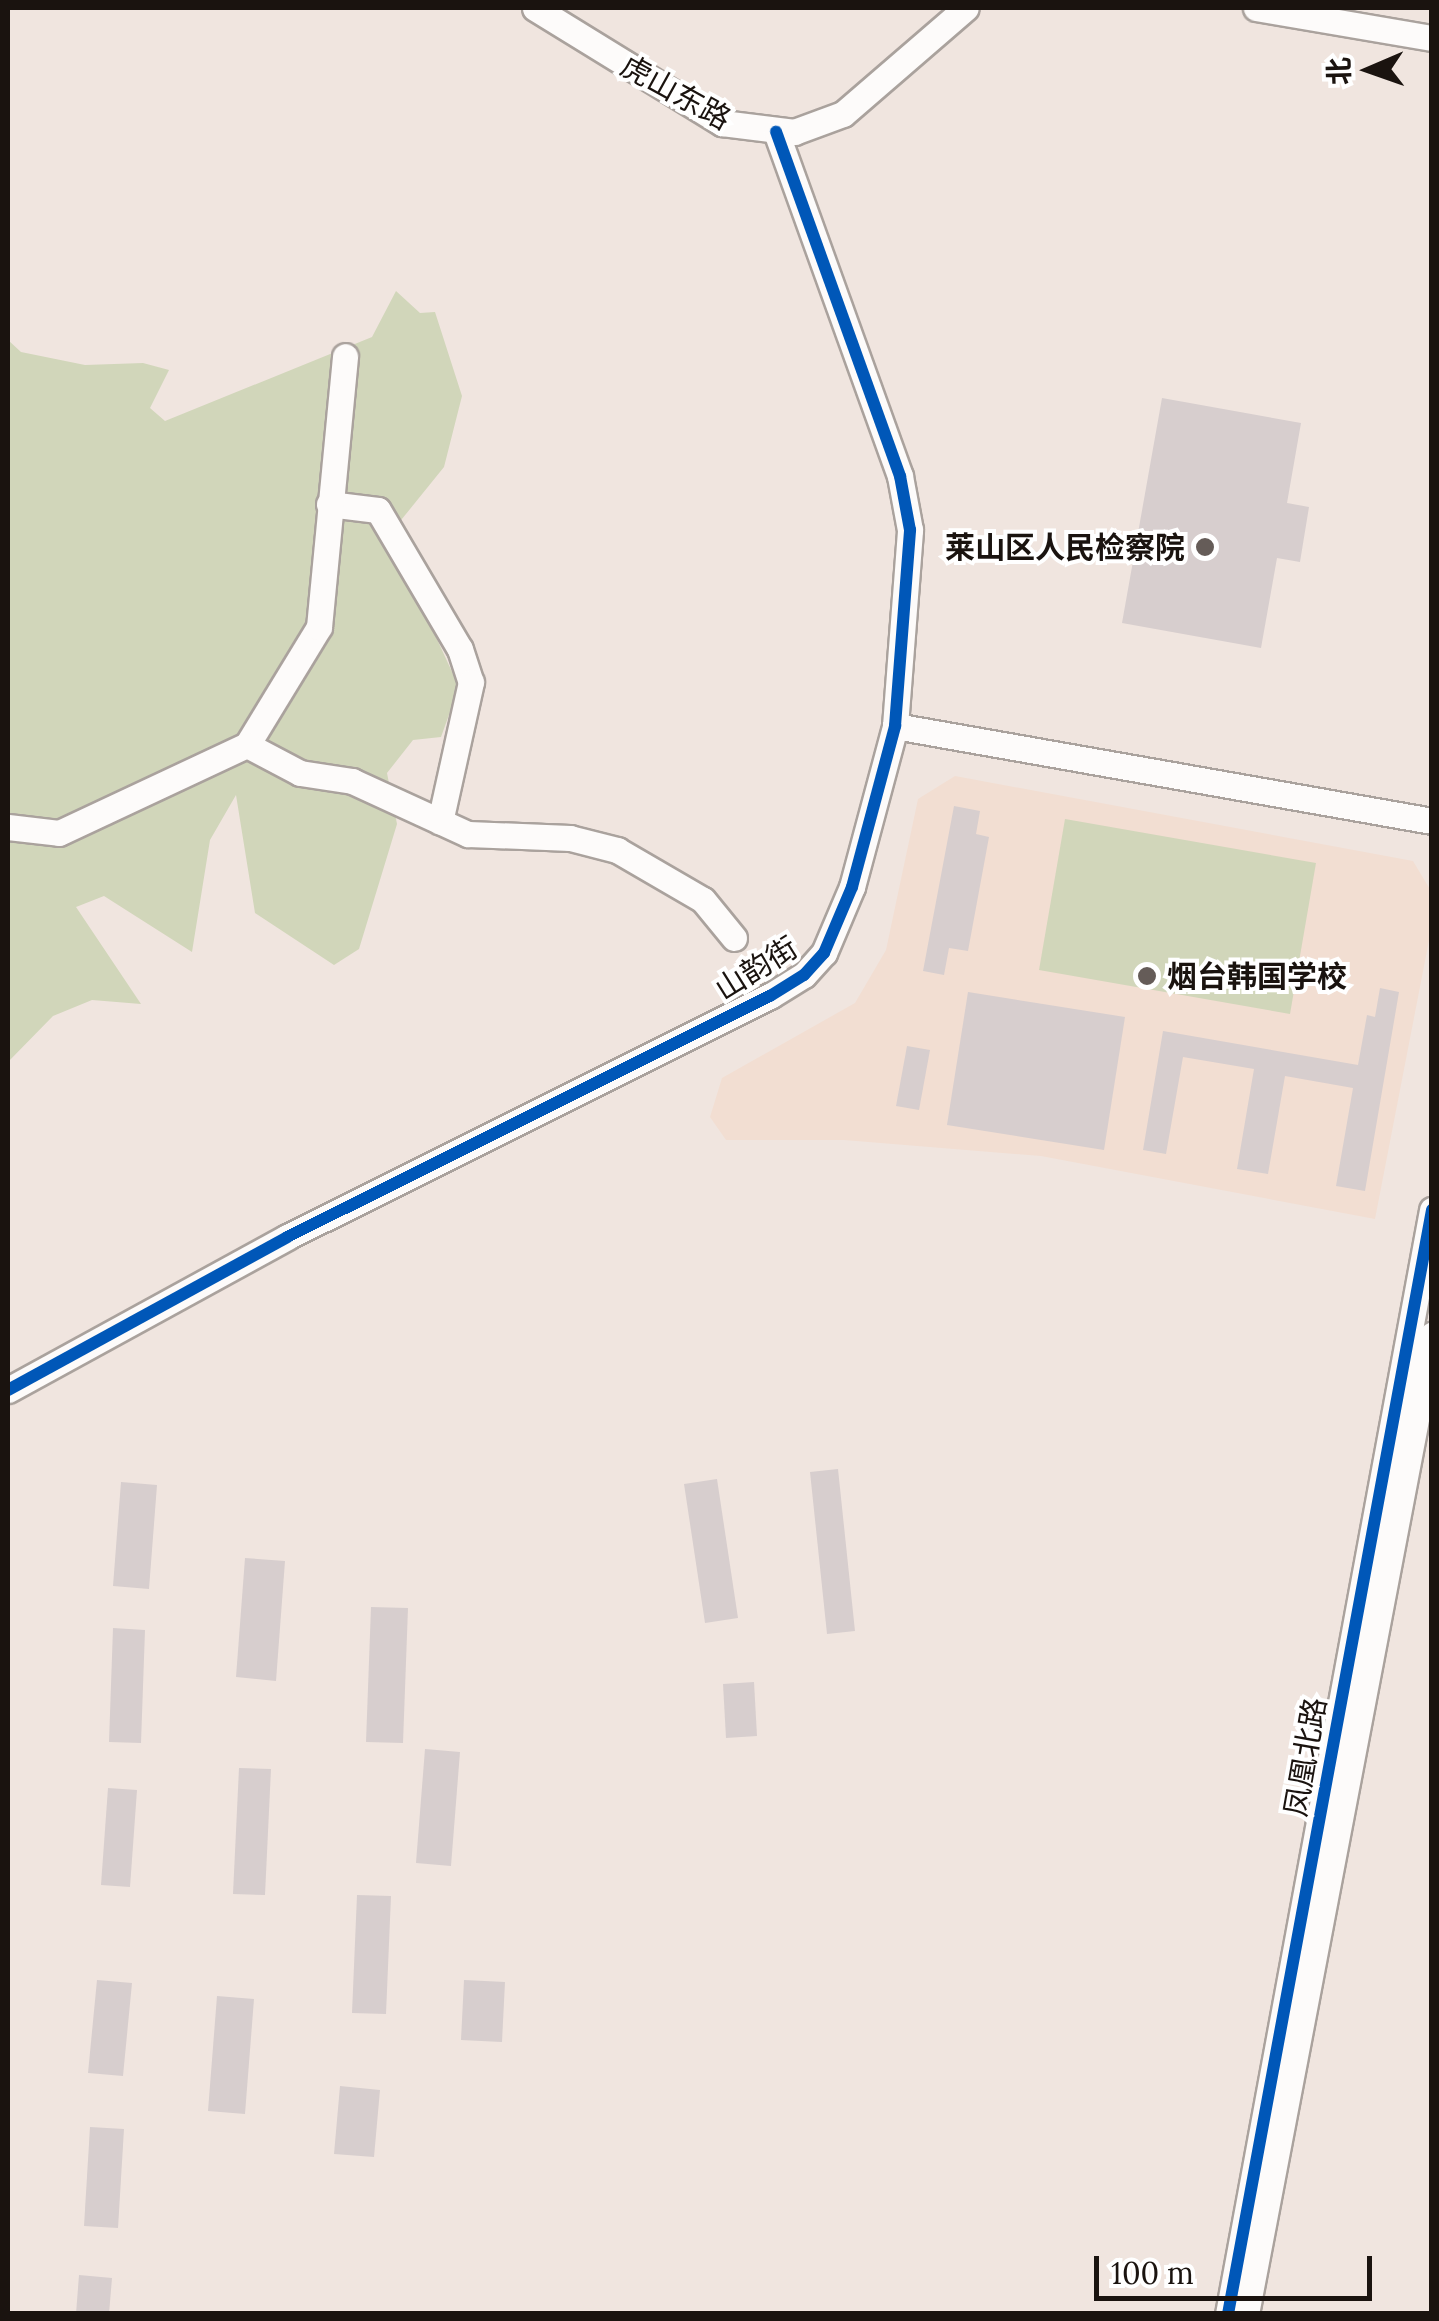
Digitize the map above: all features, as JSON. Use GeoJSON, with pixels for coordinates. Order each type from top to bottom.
{"type":"FeatureCollection","features":[{"type":"Feature","properties":{"kind":"street","name":"虎山东路"},"geometry":{"type":"LineString","coordinates":[[535,8],[687,105],[722,123],[776,132],[828,125],[966,8]]}},
{"type":"Feature","properties":{"kind":"street"},"geometry":{"type":"LineString","coordinates":[[1256,8],[1432,38]]}},
{"type":"Feature","properties":{"kind":"street","name":"山韵街"},"geometry":{"type":"LineString","coordinates":[[8,1390],[287,1237],[804,976],[824,953],[852,887],[894,726],[910,530],[900,476],[776,132]]}},
{"type":"Feature","properties":{"kind":"street"},"geometry":{"type":"LineString","coordinates":[[8,826],[59,834],[247,745],[318,627],[329,570],[329,504],[345,356]]}},
{"type":"Feature","properties":{"kind":"street"},"geometry":{"type":"LineString","coordinates":[[329,504],[378,510],[460,649],[471,682],[440,822]]}},
{"type":"Feature","properties":{"kind":"street"},"geometry":{"type":"LineString","coordinates":[[894,726],[1432,821]]}},
{"type":"Feature","properties":{"kind":"street"},"geometry":{"type":"LineString","coordinates":[[247,745],[300,773],[352,781],[468,834],[570,838],[617,850],[702,900],[734,938]]}},
{"type":"Feature","properties":{"kind":"street","name":"凤凰北路"},"geometry":{"type":"LineString","coordinates":[[1228,2314],[1432,1210]]}},
{"type":"Feature","properties":{"kind":"street","name":"凤凰北路"},"geometry":{"type":"LineString","coordinates":[[1246,2314],[1432,1334]]}},
{"type":"Feature","properties":{"kind":"shaded area","name":"烟台韩国学校"},"geometry":{"type":"Polygon","coordinates":[[[955,776],[1413,861],[1431,891],[1431,930],[1375,1219],[1041,1156],[844,1140],[726,1140],[710,1117],[722,1078],[855,1003],[886,950],[918,799],[955,776]]]}},
{"type":"Feature","properties":{"kind":"green space"},"geometry":{"type":"Polygon","coordinates":[[[396,291],[420,313],[435,312],[462,396],[444,467],[389,535],[459,687],[441,737],[413,740],[387,773],[397,824],[359,949],[334,965],[255,913],[236,795],[210,840],[192,952],[104,896],[76,907],[141,1004],[92,1000],[53,1016],[8,1062],[8,340],[21,352],[85,365],[143,363],[169,370],[150,408],[165,421],[372,337],[396,291]]]}},
{"type":"Feature","properties":{"kind":"green space"},"geometry":{"type":"Polygon","coordinates":[[[1065,819],[1316,863],[1290,1014],[1039,970],[1065,819]]]}},
{"type":"Feature","properties":{"kind":"building"},"geometry":{"type":"Polygon","coordinates":[[[1162,398],[1301,423],[1287,503],[1309,507],[1300,562],[1277,558],[1261,648],[1122,623],[1162,398]]]}},
{"type":"Feature","properties":{"kind":"building"},"geometry":{"type":"Polygon","coordinates":[[[954,806],[980,811],[976,834],[989,837],[968,951],[949,948],[944,975],[923,971],[954,806]]]}},
{"type":"Feature","properties":{"kind":"building"},"geometry":{"type":"Polygon","coordinates":[[[1380,988],[1399,992],[1365,1191],[1336,1186],[1353,1088],[1285,1076],[1268,1174],[1237,1169],[1254,1069],[1183,1057],[1166,1154],[1143,1150],[1163,1031],[1358,1065],[1367,1015],[1375,1017],[1380,988]]]}},
{"type":"Feature","properties":{"kind":"building"},"geometry":{"type":"Polygon","coordinates":[[[968,992],[1125,1017],[1104,1150],[947,1125],[968,992]]]}},
{"type":"Feature","properties":{"kind":"building"},"geometry":{"type":"Polygon","coordinates":[[[907,1046],[930,1050],[919,1110],[896,1106],[907,1046]]]}},
{"type":"Feature","properties":{"kind":"building"},"geometry":{"type":"Polygon","coordinates":[[[838,1469],[855,1631],[827,1634],[810,1472],[838,1469]]]}},
{"type":"Feature","properties":{"kind":"building"},"geometry":{"type":"Polygon","coordinates":[[[717,1479],[738,1618],[705,1623],[684,1484],[717,1479]]]}},
{"type":"Feature","properties":{"kind":"building"},"geometry":{"type":"Polygon","coordinates":[[[121,1482],[157,1485],[149,1589],[113,1586],[121,1482]]]}},
{"type":"Feature","properties":{"kind":"building"},"geometry":{"type":"Polygon","coordinates":[[[245,1558],[285,1561],[276,1681],[236,1677],[245,1558]]]}},
{"type":"Feature","properties":{"kind":"building"},"geometry":{"type":"Polygon","coordinates":[[[371,1607],[408,1608],[403,1743],[366,1742],[371,1607]]]}},
{"type":"Feature","properties":{"kind":"building"},"geometry":{"type":"Polygon","coordinates":[[[113,1628],[145,1630],[141,1743],[109,1742],[113,1628]]]}},
{"type":"Feature","properties":{"kind":"building"},"geometry":{"type":"Polygon","coordinates":[[[754,1682],[757,1736],[726,1738],[723,1684],[754,1682]]]}},
{"type":"Feature","properties":{"kind":"building"},"geometry":{"type":"Polygon","coordinates":[[[425,1749],[460,1752],[451,1866],[416,1863],[425,1749]]]}},
{"type":"Feature","properties":{"kind":"building"},"geometry":{"type":"Polygon","coordinates":[[[239,1768],[271,1769],[265,1895],[233,1894],[239,1768]]]}},
{"type":"Feature","properties":{"kind":"building"},"geometry":{"type":"Polygon","coordinates":[[[108,1788],[137,1790],[130,1887],[101,1885],[108,1788]]]}},
{"type":"Feature","properties":{"kind":"building"},"geometry":{"type":"Polygon","coordinates":[[[357,1895],[391,1896],[386,2014],[352,2013],[357,1895]]]}},
{"type":"Feature","properties":{"kind":"building"},"geometry":{"type":"Polygon","coordinates":[[[97,1980],[132,1983],[123,2076],[88,2073],[97,1980]]]}},
{"type":"Feature","properties":{"kind":"building"},"geometry":{"type":"Polygon","coordinates":[[[464,1980],[505,1982],[502,2042],[461,2040],[464,1980]]]}},
{"type":"Feature","properties":{"kind":"building"},"geometry":{"type":"Polygon","coordinates":[[[217,1996],[254,1999],[245,2114],[208,2111],[217,1996]]]}},
{"type":"Feature","properties":{"kind":"building"},"geometry":{"type":"Polygon","coordinates":[[[340,2086],[380,2090],[374,2157],[334,2154],[340,2086]]]}},
{"type":"Feature","properties":{"kind":"building"},"geometry":{"type":"Polygon","coordinates":[[[90,2127],[124,2129],[118,2228],[84,2226],[90,2127]]]}},
{"type":"Feature","properties":{"kind":"building"},"geometry":{"type":"Polygon","coordinates":[[[79,2275],[112,2278],[109,2314],[76,2314],[79,2275]]]}},
{"type":"Feature","properties":{"kind":"cycle path"},"geometry":{"type":"LineString","coordinates":[[8,1390],[287,1237],[770,996],[804,975],[824,953],[852,887],[895,726],[910,530],[900,476],[776,132]]}},
{"type":"Feature","properties":{"kind":"cycle path"},"geometry":{"type":"LineString","coordinates":[[1228,2314],[1432,1210]]}},
{"type":"Feature","properties":{"kind":"place","name":"莱山区人民检察院"},"geometry":{"type":"Point","coordinates":[1205,547]}},
{"type":"Feature","properties":{"kind":"place","name":"烟台韩国学校"},"geometry":{"type":"Point","coordinates":[1147,976]}}]}
